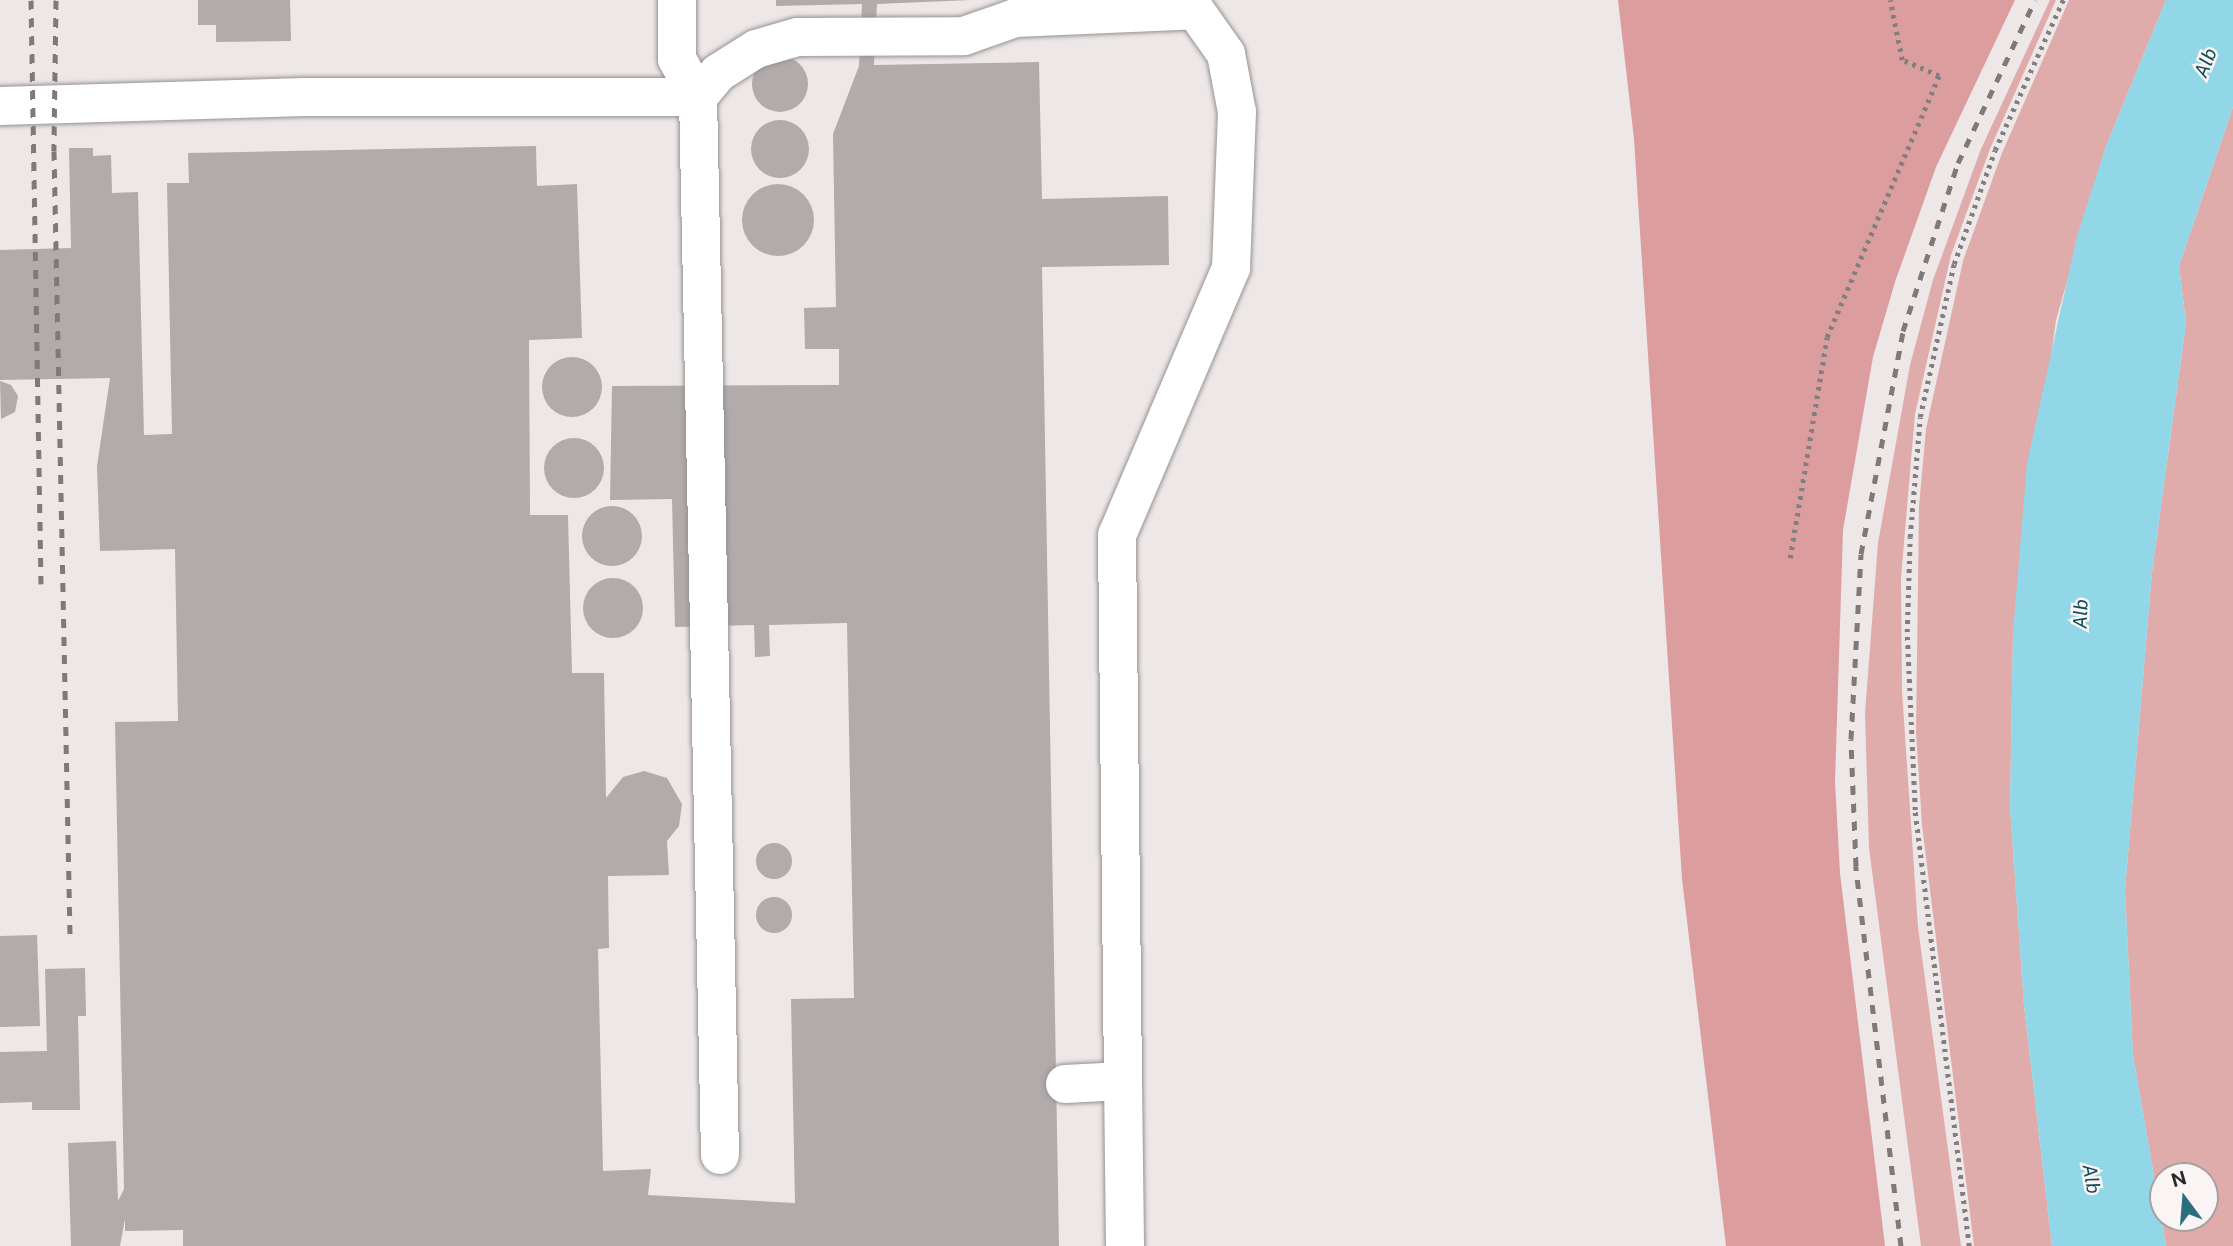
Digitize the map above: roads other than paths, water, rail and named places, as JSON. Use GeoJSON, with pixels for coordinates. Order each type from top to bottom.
{"type":"FeatureCollection","features":[{"type":"Feature","properties":{"kind":"lane"},"geometry":{"type":"LineString","coordinates":[[677,0],[677,59],[698,97],[720,1155]]}},
{"type":"Feature","properties":{"kind":"lane"},"geometry":{"type":"LineString","coordinates":[[698,97],[718,73],[756,49],[797,37],[964,36],[1015,18],[1195,10],[1226,54],[1237,112],[1231,268],[1117,536],[1125,1246]]}},
{"type":"Feature","properties":{"kind":"lane"},"geometry":{"type":"LineString","coordinates":[[0,106],[305,97],[698,97]]}},
{"type":"Feature","properties":{"kind":"lane"},"geometry":{"type":"LineString","coordinates":[[1065,1084],[1123,1081]]}},
{"type":"Feature","properties":{"kind":"water","name":"Alb"},"geometry":{"type":"Polygon","coordinates":[[[2166,0],[2233,0],[2233,107],[2179,266],[2186,323],[2152,572],[2125,890],[2133,1055],[2151,1162],[2149,1162],[2149,1232],[2164,1232],[2166,1246],[2052,1246],[2024,1005],[2010,808],[2013,632],[2027,463],[2077,236],[2106,146],[2166,0]]]}},
{"type":"Feature","properties":{"kind":"railway"},"geometry":{"type":"LineString","coordinates":[[31,0],[41,584]]}},
{"type":"Feature","properties":{"kind":"railway"},"geometry":{"type":"LineString","coordinates":[[56,0],[54,151],[70,937]]}},
{"type":"Feature","properties":{"kind":"railway"},"geometry":{"type":"LineString","coordinates":[[1901,1246],[1856,866],[1851,739],[1861,554],[1903,331],[1958,163],[2035,0]]}}]}
